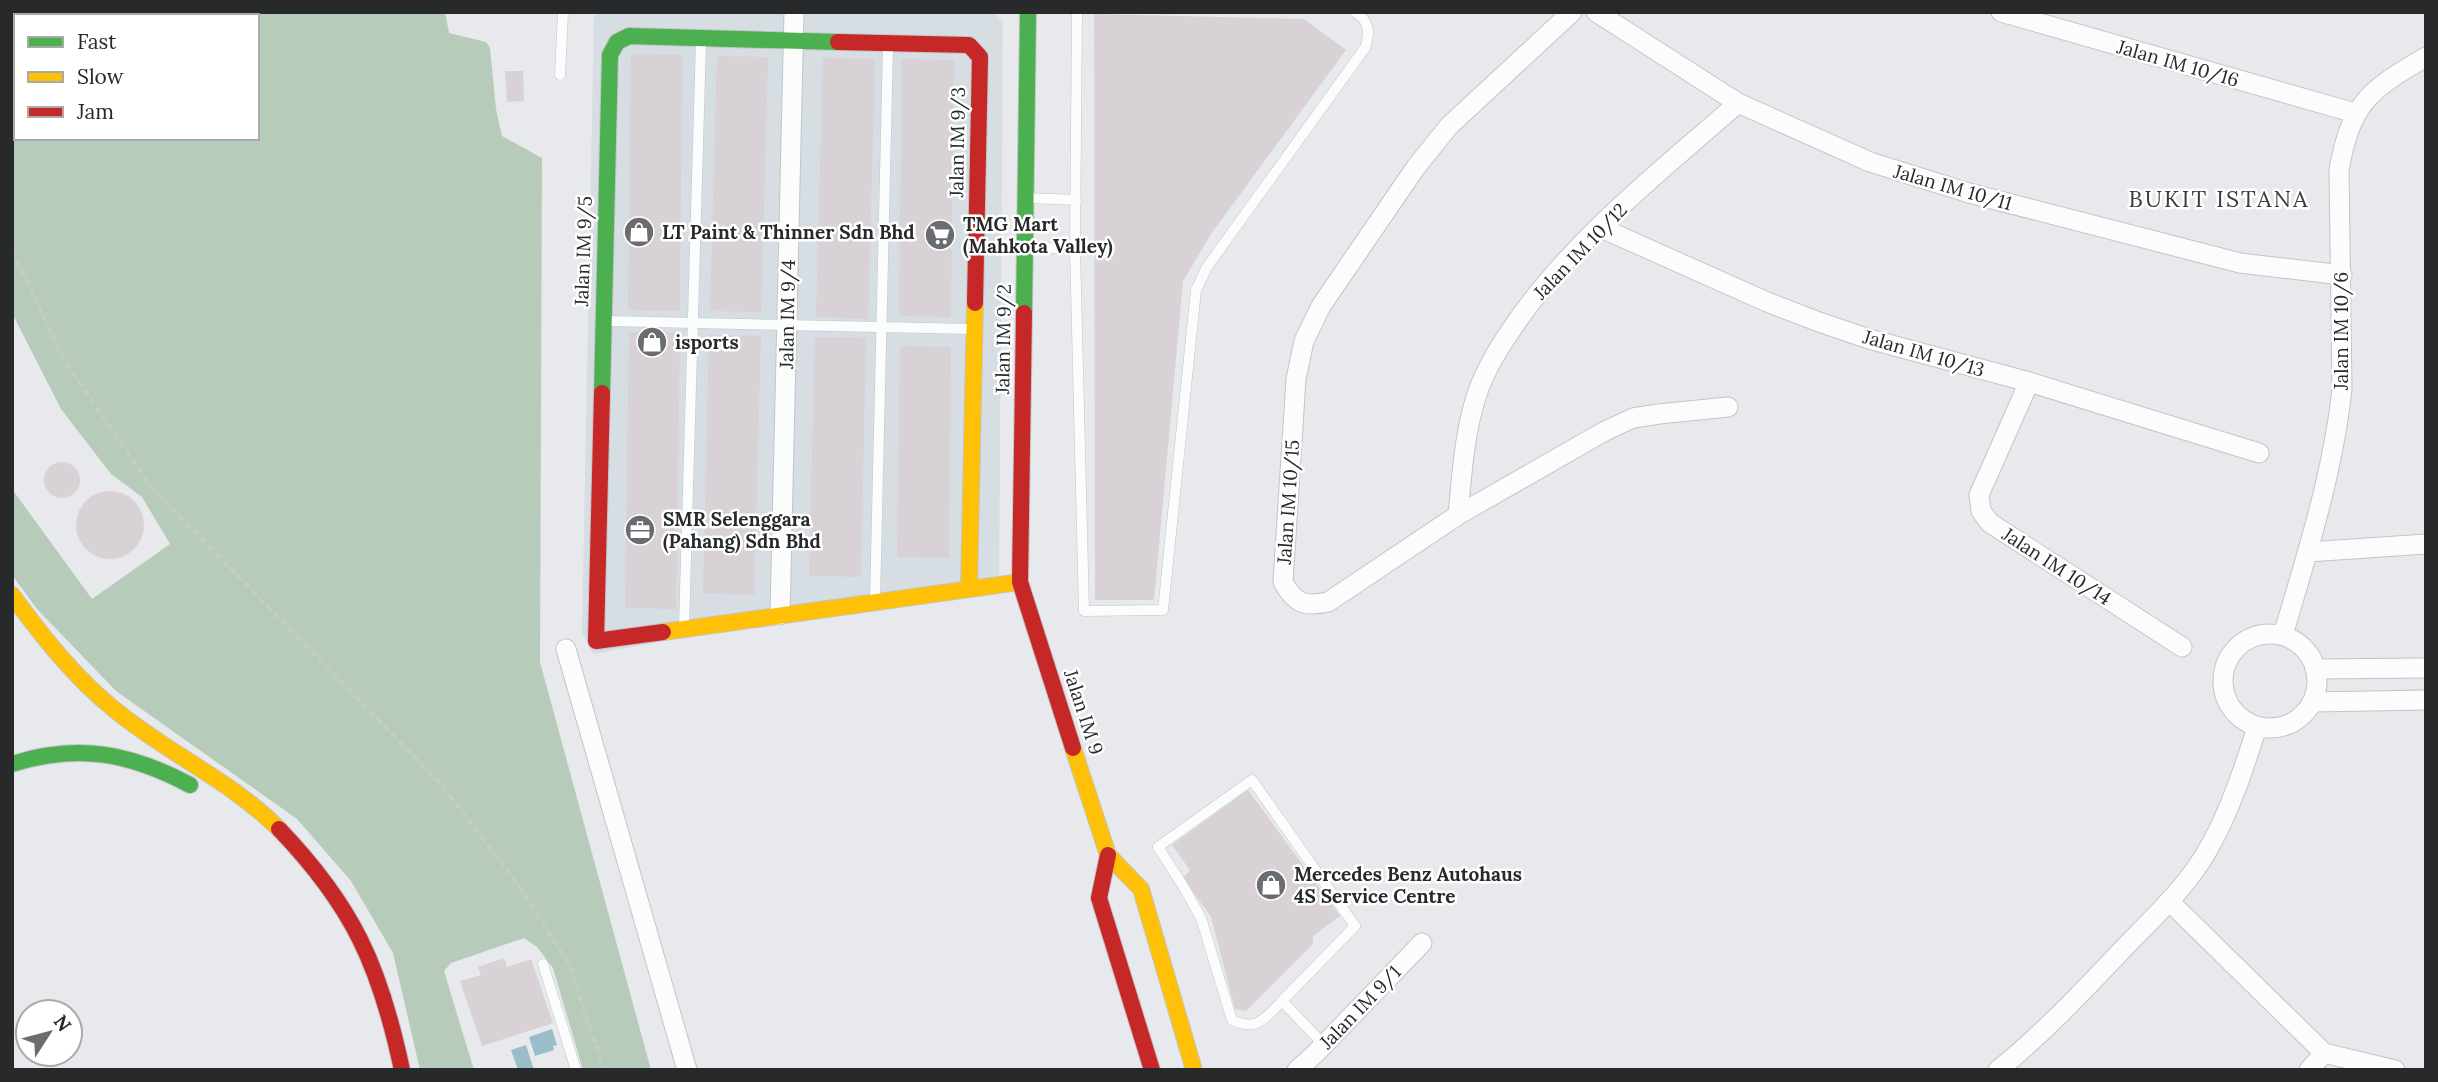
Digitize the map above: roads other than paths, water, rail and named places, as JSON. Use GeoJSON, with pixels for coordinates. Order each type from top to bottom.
{"type":"FeatureCollection","features":[{"type":"Feature","properties":{"kind":"main road","name":"Jalan IM 9/2"},"geometry":{"type":"LineString","coordinates":[[1020,582],[1028,12]]}},
{"type":"Feature","properties":{"kind":"main road","name":"Jalan IM 9/5"},"geometry":{"type":"LineString","coordinates":[[684,629],[596,641],[610,55],[617,42],[629,36],[793,39]]}},
{"type":"Feature","properties":{"kind":"main road","name":"Jalan IM 9/3"},"geometry":{"type":"LineString","coordinates":[[793,39],[969,45],[980,57],[969,588]]}},
{"type":"Feature","properties":{"kind":"main road"},"geometry":{"type":"LineString","coordinates":[[684,629],[1020,582]]}},
{"type":"Feature","properties":{"kind":"main road","name":"Jalan IM 9"},"geometry":{"type":"LineString","coordinates":[[1020,582],[1108,855],[1141,889],[1150,919],[1141,961],[1152,1070]]}},
{"type":"Feature","properties":{"kind":"main road"},"geometry":{"type":"LineString","coordinates":[[12,595],[48,644],[114,709],[240,794],[294,843],[337,899],[369,957],[393,1026],[402,1070]]}},
{"type":"Feature","properties":{"kind":"main road"},"geometry":{"type":"LineString","coordinates":[[12,764],[28,758],[69,752],[112,754],[148,763],[206,794]]}},
{"type":"Feature","properties":{"kind":"main road","name":"Jalan IM 9"},"geometry":{"type":"LineString","coordinates":[[1108,855],[1099,898],[1111,934],[1141,961],[1194,1070]]}},
{"type":"Feature","properties":{"kind":"main road"},"geometry":{"type":"LineString","coordinates":[[1111,934],[1116,922],[1127,916],[1150,919]]}},
{"type":"Feature","properties":{"kind":"street","name":"Jalan IM 9/4"},"geometry":{"type":"LineString","coordinates":[[780,615],[794,12]]}},
{"type":"Feature","properties":{"kind":"street","name":"Jalan IM 10/15"},"geometry":{"type":"LineString","coordinates":[[1572,12],[1479,97],[1441,136],[1416,167],[1321,306],[1304,341],[1296,379],[1283,582],[1289,593],[1305,604],[1328,602],[1458,515],[1605,431],[1633,418],[1728,407]]}},
{"type":"Feature","properties":{"kind":"street","name":"Jalan IM 10/11"},"geometry":{"type":"LineString","coordinates":[[1596,12],[1738,103],[1870,162],[1923,181],[2241,263],[2342,275]]}},
{"type":"Feature","properties":{"kind":"street","name":"Jalan IM 10/16"},"geometry":{"type":"LineString","coordinates":[[2001,12],[2355,113]]}},
{"type":"Feature","properties":{"kind":"street","name":"Jalan IM 10/6"},"geometry":{"type":"LineString","coordinates":[[2283,635],[2332,461],[2338,424],[2342,389],[2339,170],[2345,139],[2355,113],[2375,90],[2397,73],[2426,57]]}},
{"type":"Feature","properties":{"kind":"street","name":"Jalan IM 10/12"},"geometry":{"type":"LineString","coordinates":[[1458,515],[1465,439],[1478,392],[1499,347],[1555,272],[1599,227],[1738,103]]}},
{"type":"Feature","properties":{"kind":"street","name":"Jalan IM 10/13"},"geometry":{"type":"LineString","coordinates":[[1599,227],[1767,302],[1819,322],[2259,453]]}},
{"type":"Feature","properties":{"kind":"street","name":"Jalan IM 10/14"},"geometry":{"type":"LineString","coordinates":[[2028,383],[1979,495],[1981,511],[1990,523],[2182,647]]}},
{"type":"Feature","properties":{"kind":"street"},"geometry":{"type":"LineString","coordinates":[[2308,552],[2426,544]]}},
{"type":"Feature","properties":{"kind":"street"},"geometry":{"type":"LineString","coordinates":[[2261,634],[2283,635],[2309,654],[2315,669],[2317,686],[2312,702],[2303,716],[2289,725],[2273,729],[2257,727],[2238,717],[2226,700],[2222,679],[2228,658],[2242,642],[2261,634]]}},
{"type":"Feature","properties":{"kind":"street"},"geometry":{"type":"LineString","coordinates":[[566,649],[687,1070]]}},
{"type":"Feature","properties":{"kind":"street"},"geometry":{"type":"LineString","coordinates":[[2315,669],[2426,668]]}},
{"type":"Feature","properties":{"kind":"street"},"geometry":{"type":"LineString","coordinates":[[2312,702],[2426,700]]}},
{"type":"Feature","properties":{"kind":"street"},"geometry":{"type":"LineString","coordinates":[[1998,1070],[2033,1042],[2169,901],[2209,848],[2235,797],[2257,727]]}},
{"type":"Feature","properties":{"kind":"street"},"geometry":{"type":"LineString","coordinates":[[2169,901],[2324,1053],[2395,1070]]}},
{"type":"Feature","properties":{"kind":"street","name":"Jalan IM 9/1"},"geometry":{"type":"LineString","coordinates":[[1297,1070],[1422,943]]}},
{"type":"Feature","properties":{"kind":"street"},"geometry":{"type":"LineString","coordinates":[[2309,1070],[2324,1053]]}},
{"type":"Feature","properties":{"kind":"lane"},"geometry":{"type":"LineString","coordinates":[[561,75],[563,12]]}},
{"type":"Feature","properties":{"kind":"lane"},"geometry":{"type":"LineString","coordinates":[[1077,12],[1075,248],[1084,611],[1163,610],[1196,290],[1207,267],[1365,47],[1370,35],[1361,15],[1355,12]]}},
{"type":"Feature","properties":{"kind":"lane"},"geometry":{"type":"LineString","coordinates":[[684,629],[701,37]]}},
{"type":"Feature","properties":{"kind":"lane"},"geometry":{"type":"LineString","coordinates":[[875,603],[888,42]]}},
{"type":"Feature","properties":{"kind":"lane"},"geometry":{"type":"LineString","coordinates":[[1025,198],[1076,200]]}},
{"type":"Feature","properties":{"kind":"lane"},"geometry":{"type":"LineString","coordinates":[[1025,248],[1075,248]]}},
{"type":"Feature","properties":{"kind":"lane"},"geometry":{"type":"LineString","coordinates":[[602,321],[974,329]]}},
{"type":"Feature","properties":{"kind":"lane"},"geometry":{"type":"LineString","coordinates":[[1252,779],[1355,926],[1282,1001],[1260,1023],[1244,1026],[1232,1020],[1201,918],[1184,886],[1158,848],[1252,779]]}},
{"type":"Feature","properties":{"kind":"lane"},"geometry":{"type":"LineString","coordinates":[[543,964],[576,1070]]}},
{"type":"Feature","properties":{"kind":"lane"},"geometry":{"type":"LineString","coordinates":[[1282,1001],[1324,1045]]}},
{"type":"Feature","properties":{"kind":"water"},"geometry":{"type":"Polygon","coordinates":[[[552,1029],[557,1045],[553,1046],[554,1050],[535,1056],[529,1037],[552,1029]]]}},
{"type":"Feature","properties":{"kind":"water"},"geometry":{"type":"Polygon","coordinates":[[[526,1045],[534,1070],[518,1070],[511,1050],[526,1045]]]}},
{"type":"Feature","properties":{"kind":"place","name":"LT Paint & Thinner Sdn Bhd"},"geometry":{"type":"Point","coordinates":[639,232]}},
{"type":"Feature","properties":{"kind":"place","name":"TMG Mart (Mahkota Valley)"},"geometry":{"type":"Point","coordinates":[940,235]}},
{"type":"Feature","properties":{"kind":"place","name":"isports"},"geometry":{"type":"Point","coordinates":[652,342]}},
{"type":"Feature","properties":{"kind":"place","name":"SMR Selenggara (Pahang) Sdn Bhd"},"geometry":{"type":"Point","coordinates":[640,530]}},
{"type":"Feature","properties":{"kind":"place","name":"Mercedes Benz Autohaus 4S Service Centre"},"geometry":{"type":"Point","coordinates":[1271,885]}},
{"type":"Feature","properties":{"kind":"district","name":"BUKIT ISTANA"},"geometry":{"type":"Point","coordinates":[2219,198]}}]}
